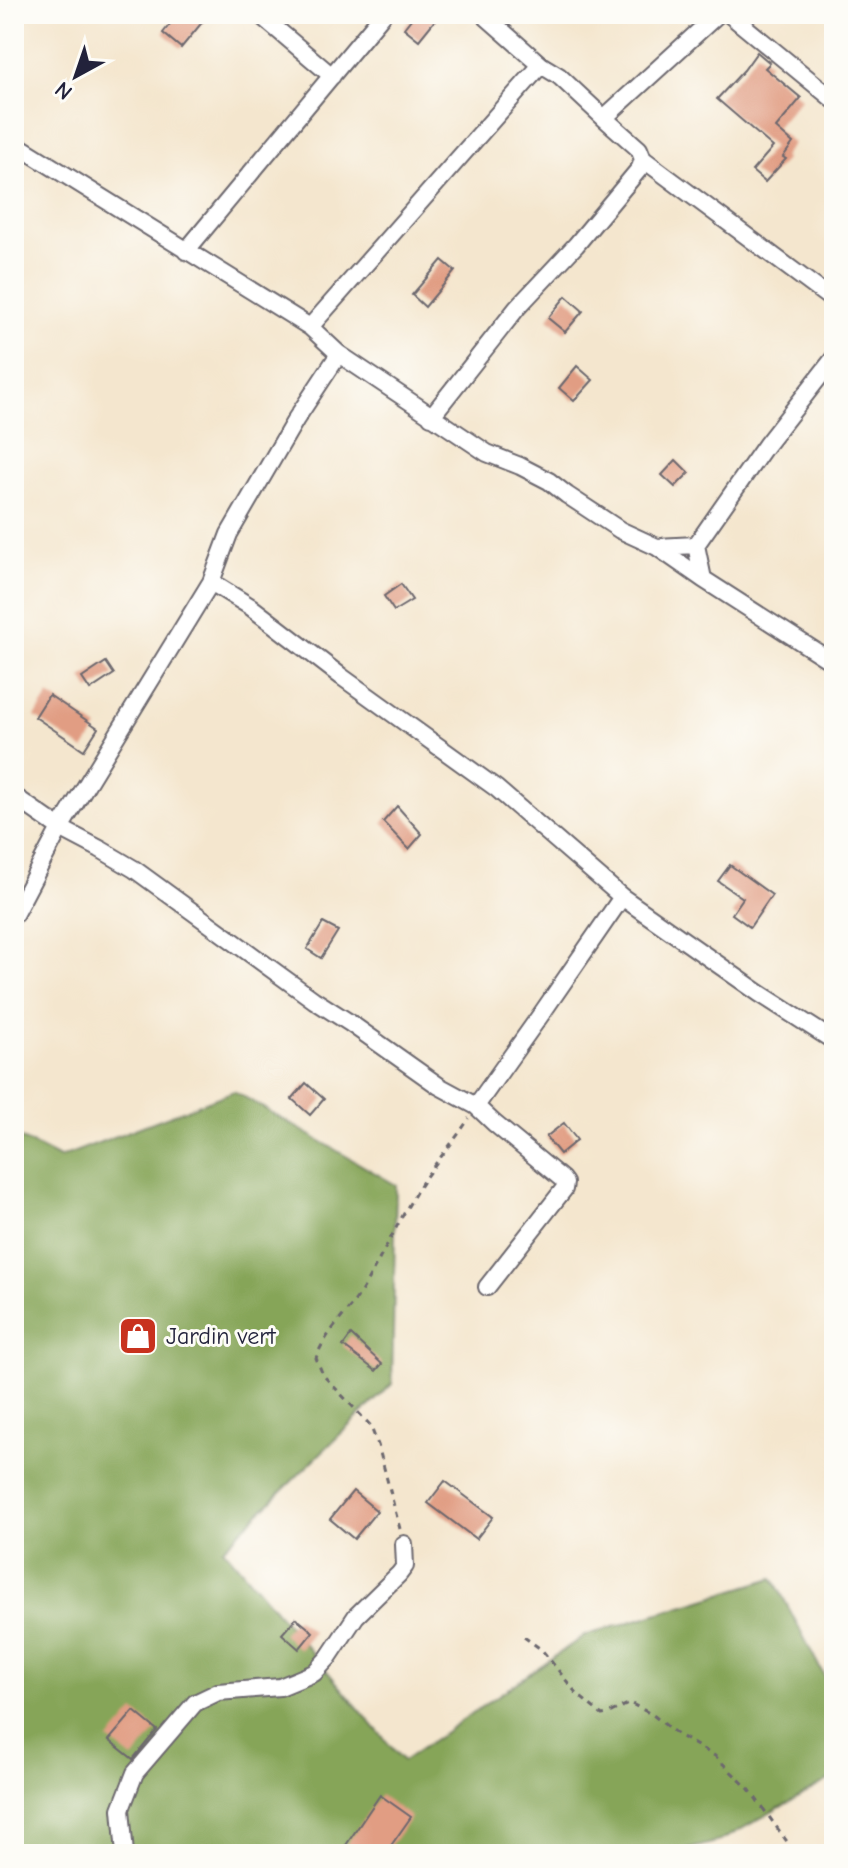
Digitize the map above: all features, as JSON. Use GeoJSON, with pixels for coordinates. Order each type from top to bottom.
{"type":"FeatureCollection","features":[{"type":"Feature","properties":{"kind":"street"},"geometry":{"type":"LineString","coordinates":[[259,14],[332,76]]}},
{"type":"Feature","properties":{"kind":"street"},"geometry":{"type":"LineString","coordinates":[[186,251],[383,14]]}},
{"type":"Feature","properties":{"kind":"street"},"geometry":{"type":"LineString","coordinates":[[483,14],[541,65],[559,76],[639,149],[643,159],[834,301]]}},
{"type":"Feature","properties":{"kind":"street"},"geometry":{"type":"LineString","coordinates":[[604,118],[718,14]]}},
{"type":"Feature","properties":{"kind":"street"},"geometry":{"type":"LineString","coordinates":[[729,14],[834,100]]}},
{"type":"Feature","properties":{"kind":"street"},"geometry":{"type":"LineString","coordinates":[[310,327],[541,65]]}},
{"type":"Feature","properties":{"kind":"street"},"geometry":{"type":"LineString","coordinates":[[14,143],[310,327],[339,354],[487,453],[549,481],[620,530],[657,547],[834,663]]}},
{"type":"Feature","properties":{"kind":"street"},"geometry":{"type":"LineString","coordinates":[[431,417],[517,308],[576,245],[640,168],[643,159]]}},
{"type":"Feature","properties":{"kind":"street"},"geometry":{"type":"LineString","coordinates":[[14,915],[60,828],[211,582],[229,534],[296,419],[339,354]]}},
{"type":"Feature","properties":{"kind":"street"},"geometry":{"type":"LineString","coordinates":[[703,579],[696,545],[766,445],[834,358]]}},
{"type":"Feature","properties":{"kind":"street"},"geometry":{"type":"LineString","coordinates":[[657,547],[696,545]]}},
{"type":"Feature","properties":{"kind":"street"},"geometry":{"type":"LineString","coordinates":[[211,582],[251,607],[496,788],[622,897],[759,993],[834,1041]]}},
{"type":"Feature","properties":{"kind":"street"},"geometry":{"type":"LineString","coordinates":[[14,796],[60,828],[134,869],[314,1000],[439,1086],[476,1106],[565,1183],[564,1189],[487,1287]]}},
{"type":"Feature","properties":{"kind":"street"},"geometry":{"type":"LineString","coordinates":[[476,1106],[622,897]]}},
{"type":"Feature","properties":{"kind":"street"},"geometry":{"type":"LineString","coordinates":[[125,1854],[121,1809],[135,1773],[195,1703],[218,1692],[280,1687],[314,1673],[356,1616],[405,1566],[404,1544]]}},
{"type":"Feature","properties":{"kind":"path"},"geometry":{"type":"LineString","coordinates":[[404,1544],[370,1425],[323,1375],[316,1358],[322,1342],[361,1291],[420,1186],[476,1106]]}},
{"type":"Feature","properties":{"kind":"path"},"geometry":{"type":"LineString","coordinates":[[524,1637],[542,1650],[577,1694],[602,1715],[630,1703],[715,1756],[749,1789],[796,1854]]}},
{"type":"Feature","properties":{"kind":"green space"},"geometry":{"type":"Polygon","coordinates":[[[234,1091],[396,1185],[392,1384],[223,1548],[403,1761],[584,1636],[773,1578],[834,1695],[834,1777],[720,1841],[670,1854],[14,1854],[14,1135],[59,1158],[234,1091]]]}},
{"type":"Feature","properties":{"kind":"building"},"geometry":{"type":"Polygon","coordinates":[[[178,14],[209,14],[181,48],[163,33],[178,14]]]}},
{"type":"Feature","properties":{"kind":"building"},"geometry":{"type":"Polygon","coordinates":[[[415,14],[440,14],[419,40],[404,28],[415,14]]]}},
{"type":"Feature","properties":{"kind":"building"},"geometry":{"type":"Polygon","coordinates":[[[757,52],[770,63],[765,68],[801,98],[776,128],[793,143],[783,157],[786,159],[765,182],[752,171],[773,147],[717,99],[757,52]]]}},
{"type":"Feature","properties":{"kind":"building"},"geometry":{"type":"Polygon","coordinates":[[[442,260],[455,271],[425,307],[412,295],[442,260]]]}},
{"type":"Feature","properties":{"kind":"building"},"geometry":{"type":"Polygon","coordinates":[[[566,296],[583,311],[565,332],[548,318],[566,296]]]}},
{"type":"Feature","properties":{"kind":"building"},"geometry":{"type":"Polygon","coordinates":[[[577,366],[593,380],[574,401],[559,388],[577,366]]]}},
{"type":"Feature","properties":{"kind":"building"},"geometry":{"type":"Polygon","coordinates":[[[676,460],[689,473],[675,487],[662,475],[676,460]]]}},
{"type":"Feature","properties":{"kind":"building"},"geometry":{"type":"Polygon","coordinates":[[[401,584],[412,600],[394,611],[384,596],[401,584]]]}},
{"type":"Feature","properties":{"kind":"building"},"geometry":{"type":"Polygon","coordinates":[[[106,662],[114,674],[90,690],[82,678],[106,662]]]}},
{"type":"Feature","properties":{"kind":"building"},"geometry":{"type":"Polygon","coordinates":[[[49,695],[98,728],[84,750],[35,717],[49,695]]]}},
{"type":"Feature","properties":{"kind":"building"},"geometry":{"type":"Polygon","coordinates":[[[397,806],[422,834],[409,849],[383,822],[397,806]]]}},
{"type":"Feature","properties":{"kind":"building"},"geometry":{"type":"Polygon","coordinates":[[[730,865],[772,895],[750,927],[732,914],[743,898],[718,881],[730,865]]]}},
{"type":"Feature","properties":{"kind":"building"},"geometry":{"type":"Polygon","coordinates":[[[323,923],[338,931],[321,958],[307,949],[323,923]]]}},
{"type":"Feature","properties":{"kind":"building"},"geometry":{"type":"Polygon","coordinates":[[[306,1083],[324,1099],[310,1115],[292,1099],[306,1083]]]}},
{"type":"Feature","properties":{"kind":"building"},"geometry":{"type":"Polygon","coordinates":[[[564,1123],[577,1140],[560,1154],[546,1137],[564,1123]]]}},
{"type":"Feature","properties":{"kind":"building"},"geometry":{"type":"Polygon","coordinates":[[[351,1335],[382,1364],[376,1371],[343,1346],[351,1335]]]}},
{"type":"Feature","properties":{"kind":"building"},"geometry":{"type":"Polygon","coordinates":[[[445,1481],[493,1517],[476,1539],[428,1503],[445,1481]]]}},
{"type":"Feature","properties":{"kind":"building"},"geometry":{"type":"Polygon","coordinates":[[[353,1491],[377,1511],[354,1539],[330,1519],[353,1491]]]}},
{"type":"Feature","properties":{"kind":"building"},"geometry":{"type":"Polygon","coordinates":[[[296,1618],[313,1632],[299,1649],[282,1634],[296,1618]]]}},
{"type":"Feature","properties":{"kind":"building"},"geometry":{"type":"Polygon","coordinates":[[[134,1711],[157,1730],[133,1759],[109,1740],[134,1711]]]}},
{"type":"Feature","properties":{"kind":"building"},"geometry":{"type":"Polygon","coordinates":[[[380,1795],[411,1817],[385,1854],[340,1854],[380,1795]]]}},
{"type":"Feature","properties":{"kind":"place","name":"Jardin vert"},"geometry":{"type":"Point","coordinates":[138,1336]}}]}
